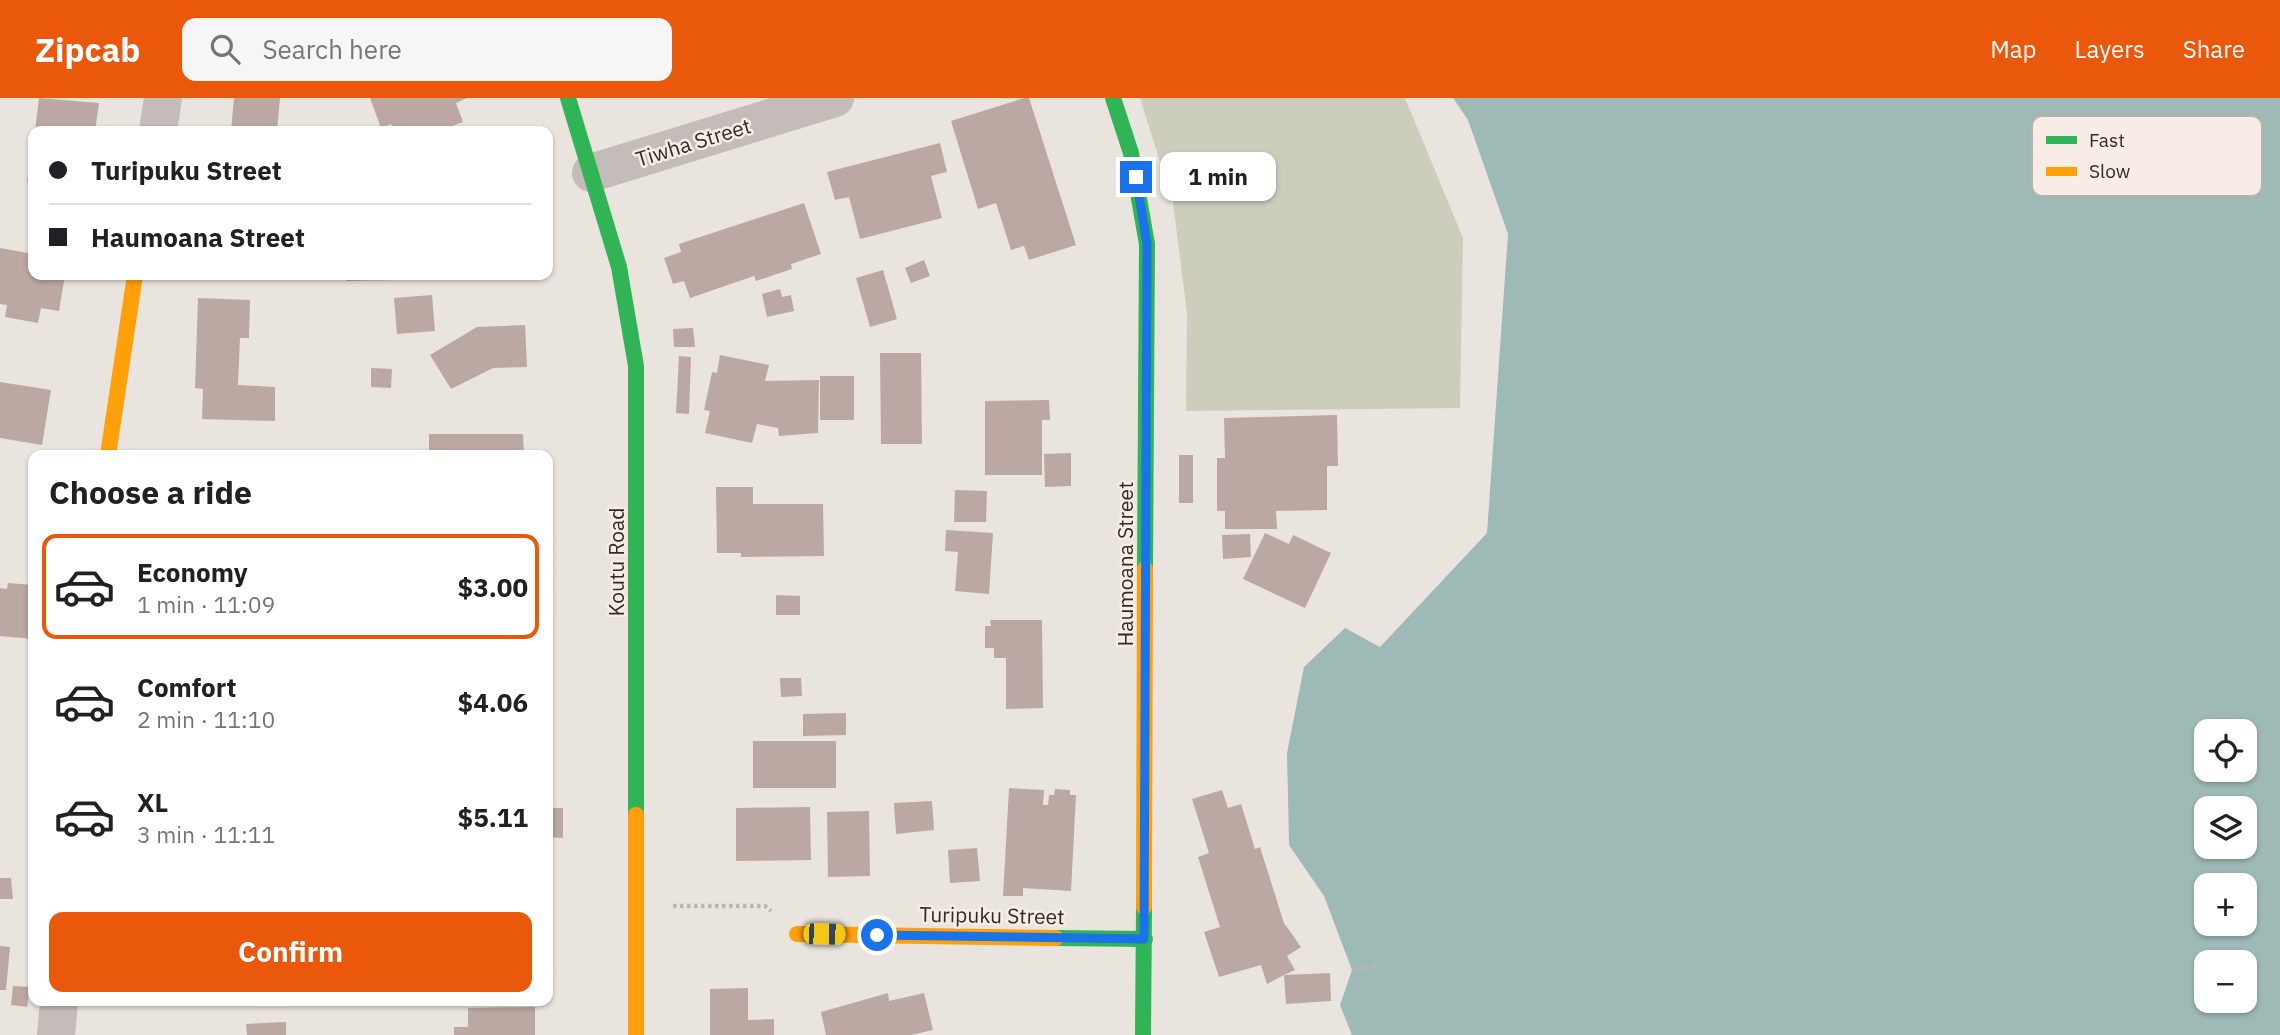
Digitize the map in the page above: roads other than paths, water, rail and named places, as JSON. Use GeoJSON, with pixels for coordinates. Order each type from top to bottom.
{"type":"FeatureCollection","features":[{"type":"Feature","properties":{"kind":"street"},"geometry":{"type":"LineString","coordinates":[[159,126],[163,98]]}},
{"type":"Feature","properties":{"kind":"street","name":"Koutu Road"},"geometry":{"type":"LineString","coordinates":[[568,98],[619,267],[636,366],[636,1035]]}},
{"type":"Feature","properties":{"kind":"street","name":"Tiwha Street"},"geometry":{"type":"LineString","coordinates":[[590,173],[835,98]]}},
{"type":"Feature","properties":{"kind":"street","name":"Haumoana Street"},"geometry":{"type":"LineString","coordinates":[[1112,98],[1131,153],[1147,244],[1143,1035]]}},
{"type":"Feature","properties":{"kind":"street"},"geometry":{"type":"LineString","coordinates":[[109,450],[134,280]]}},
{"type":"Feature","properties":{"kind":"street","name":"Turipuku Street"},"geometry":{"type":"LineString","coordinates":[[797,934],[1144,939]]}},
{"type":"Feature","properties":{"kind":"street"},"geometry":{"type":"LineString","coordinates":[[57,1035],[59,1006]]}},
{"type":"Feature","properties":{"kind":"water"},"geometry":{"type":"Polygon","coordinates":[[[1453,98],[2280,98],[2280,1035],[1352,1035],[1340,1005],[1352,970],[1324,896],[1289,845],[1287,753],[1304,667],[1345,628],[1380,647],[1487,533],[1508,234],[1468,120],[1453,98]]]}}]}
